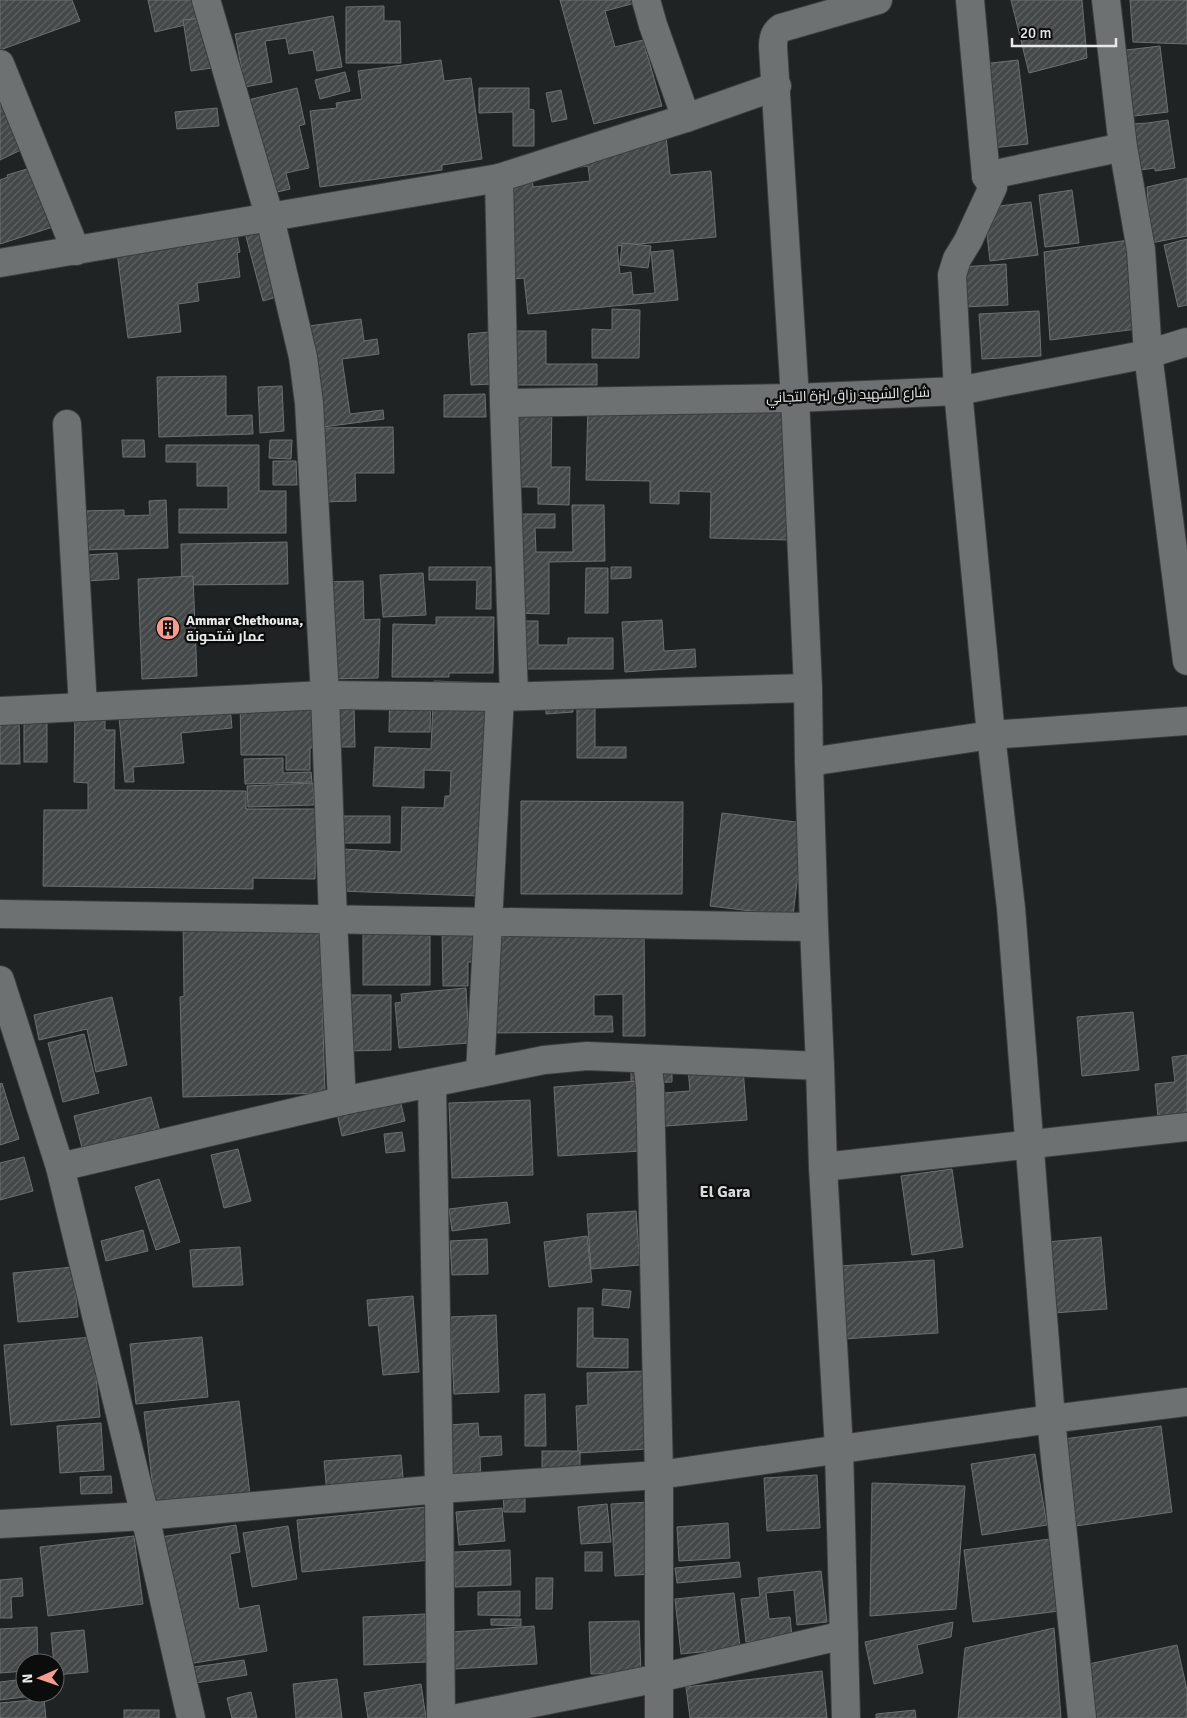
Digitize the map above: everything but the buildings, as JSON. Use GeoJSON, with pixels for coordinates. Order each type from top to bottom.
{"type":"FeatureCollection","features":[{"type":"Feature","properties":{"kind":"street"},"geometry":{"type":"LineString","coordinates":[[206,0],[270,218],[303,357],[309,403],[325,695],[342,1102]]}},
{"type":"Feature","properties":{"kind":"street"},"geometry":{"type":"LineString","coordinates":[[646,0],[686,118]]}},
{"type":"Feature","properties":{"kind":"street"},"geometry":{"type":"LineString","coordinates":[[846,1718],[839,1449],[823,1167],[808,762],[808,688],[795,398],[773,37],[781,28],[878,0]]}},
{"type":"Feature","properties":{"kind":"street"},"geometry":{"type":"LineString","coordinates":[[970,0],[986,176],[994,187],[968,241],[957,259],[952,275],[958,392],[991,735],[1011,908],[1052,1419],[1082,1718]]}},
{"type":"Feature","properties":{"kind":"street"},"geometry":{"type":"LineString","coordinates":[[1106,0],[1123,147],[1141,250],[1148,354],[1187,661]]}},
{"type":"Feature","properties":{"kind":"street"},"geometry":{"type":"LineString","coordinates":[[0,64],[76,251]]}},
{"type":"Feature","properties":{"kind":"street"},"geometry":{"type":"LineString","coordinates":[[0,263],[499,178],[686,118],[777,86]]}},
{"type":"Feature","properties":{"kind":"street"},"geometry":{"type":"LineString","coordinates":[[986,176],[1123,147]]}},
{"type":"Feature","properties":{"kind":"street"},"geometry":{"type":"LineString","coordinates":[[480,1072],[488,922],[507,697],[504,404],[499,178]]}},
{"type":"Feature","properties":{"kind":"street","name":"شارع الشهيد رزاق لبزة التجاني"},"geometry":{"type":"LineString","coordinates":[[504,404],[795,398],[958,392],[1148,354],[1187,342]]}},
{"type":"Feature","properties":{"kind":"street"},"geometry":{"type":"LineString","coordinates":[[67,424],[83,707]]}},
{"type":"Feature","properties":{"kind":"street"},"geometry":{"type":"LineString","coordinates":[[0,711],[325,695],[507,697],[808,688]]}},
{"type":"Feature","properties":{"kind":"street"},"geometry":{"type":"LineString","coordinates":[[808,762],[991,735],[1187,721]]}},
{"type":"Feature","properties":{"kind":"street"},"geometry":{"type":"LineString","coordinates":[[0,914],[814,926]]}},
{"type":"Feature","properties":{"kind":"street"},"geometry":{"type":"LineString","coordinates":[[1,990],[60,1167],[145,1516],[191,1718]]}},
{"type":"Feature","properties":{"kind":"street"},"geometry":{"type":"LineString","coordinates":[[60,1167],[342,1102],[544,1060],[587,1056],[820,1066]]}},
{"type":"Feature","properties":{"kind":"street"},"geometry":{"type":"LineString","coordinates":[[647,1059],[650,1086],[659,1475],[659,1718]]}},
{"type":"Feature","properties":{"kind":"street"},"geometry":{"type":"LineString","coordinates":[[432,1083],[440,1489],[441,1718]]}},
{"type":"Feature","properties":{"kind":"street"},"geometry":{"type":"LineString","coordinates":[[823,1167],[1187,1127]]}},
{"type":"Feature","properties":{"kind":"street"},"geometry":{"type":"LineString","coordinates":[[0,1524],[145,1516],[440,1489],[659,1475],[1052,1419],[1187,1402]]}},
{"type":"Feature","properties":{"kind":"street"},"geometry":{"type":"LineString","coordinates":[[458,1718],[659,1678],[844,1635]]}},
{"type":"Feature","properties":{"kind":"place","name":"Ammar Chethouna, عمار شتحونة"},"geometry":{"type":"Point","coordinates":[168,628]}},
{"type":"Feature","properties":{"kind":"district","name":"El Gara"},"geometry":{"type":"Point","coordinates":[725,1192]}}]}
